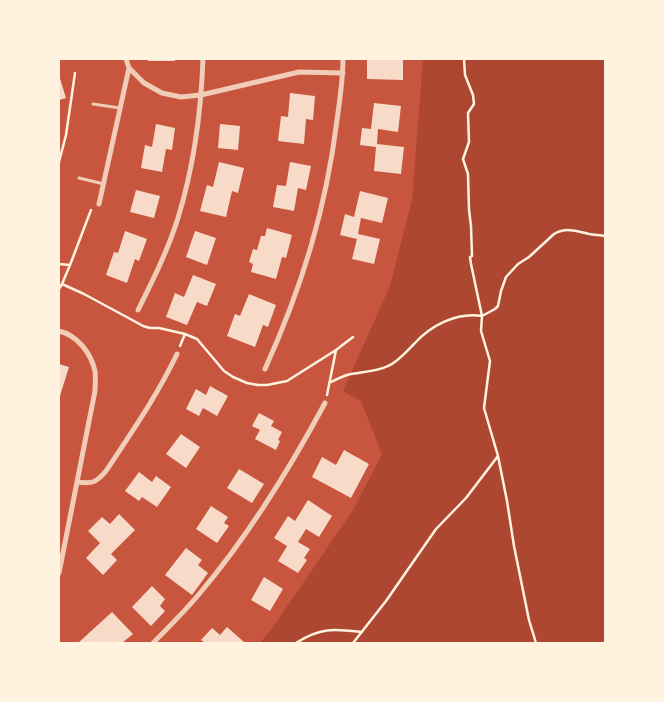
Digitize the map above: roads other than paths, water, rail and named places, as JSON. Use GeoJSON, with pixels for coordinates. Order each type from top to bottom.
{"type":"FeatureCollection","features":[{"type":"Feature","properties":{"kind":"street"},"geometry":{"type":"LineString","coordinates":[[126,59],[129,68],[144,83],[162,93],[181,96],[201,95],[299,72],[343,73]]}},
{"type":"Feature","properties":{"kind":"street"},"geometry":{"type":"LineString","coordinates":[[138,310],[166,252],[187,187],[199,120],[203,59]]}},
{"type":"Feature","properties":{"kind":"street"},"geometry":{"type":"LineString","coordinates":[[265,369],[295,297],[308,260],[318,222],[334,146],[343,59]]}},
{"type":"Feature","properties":{"kind":"street"},"geometry":{"type":"LineString","coordinates":[[100,204],[129,68]]}},
{"type":"Feature","properties":{"kind":"street"},"geometry":{"type":"LineString","coordinates":[[59,331],[69,335],[84,347],[89,354],[95,372],[95,391],[59,570]]}},
{"type":"Feature","properties":{"kind":"street"},"geometry":{"type":"LineString","coordinates":[[77,482],[89,484],[96,481],[106,471],[155,395],[177,354]]}},
{"type":"Feature","properties":{"kind":"street"},"geometry":{"type":"LineString","coordinates":[[153,643],[199,594],[247,532],[289,469],[325,403]]}},
{"type":"Feature","properties":{"kind":"lane"},"geometry":{"type":"LineString","coordinates":[[93,104],[121,108]]}},
{"type":"Feature","properties":{"kind":"lane"},"geometry":{"type":"LineString","coordinates":[[78,178],[105,184]]}}]}
